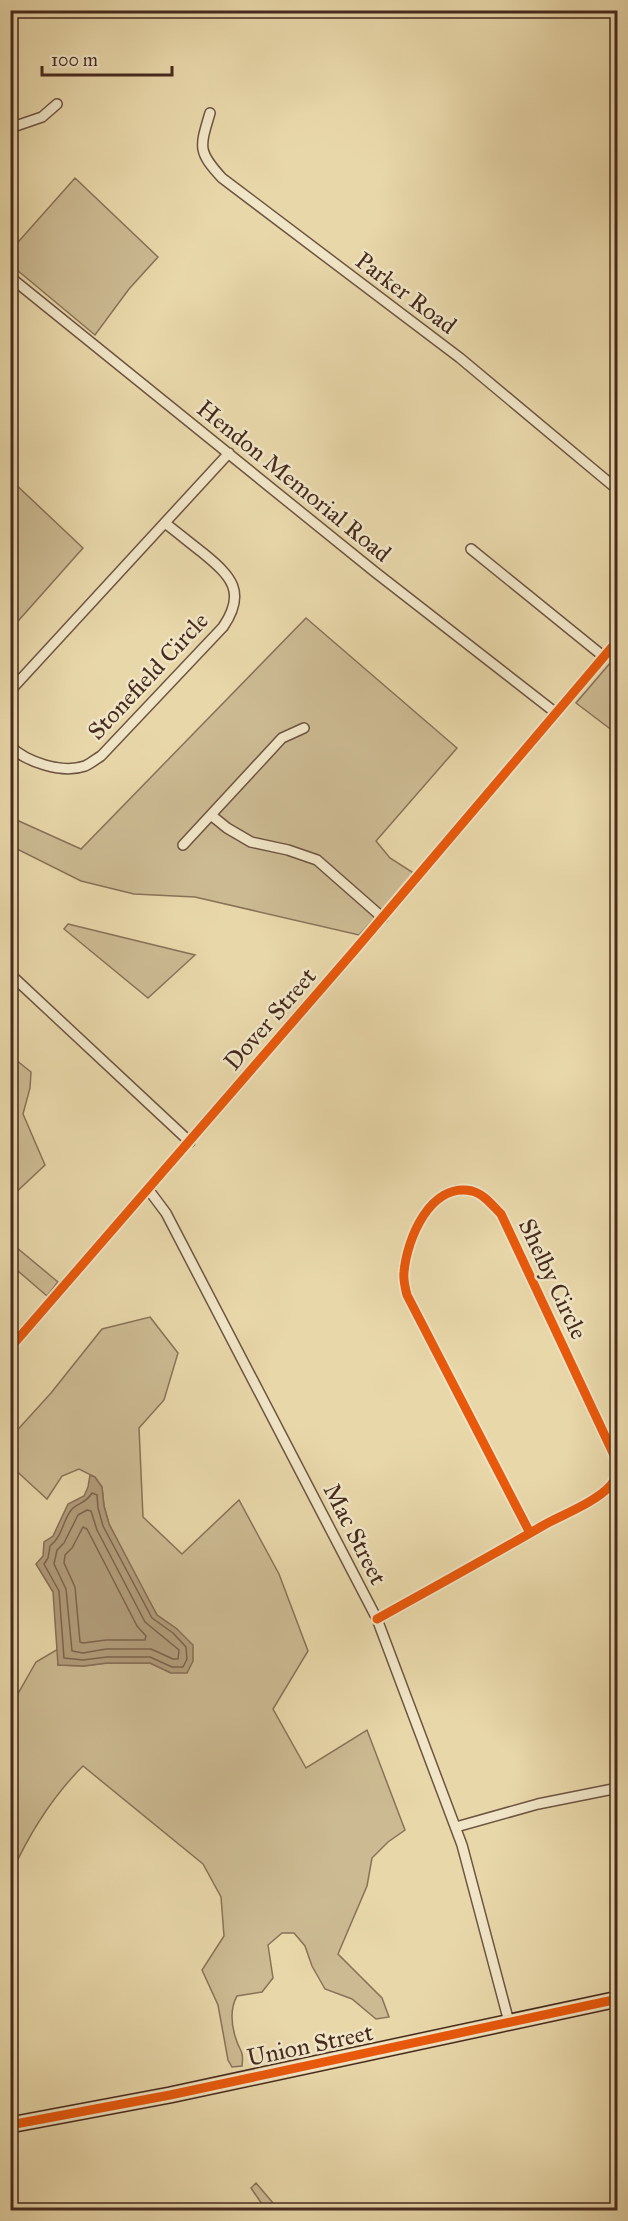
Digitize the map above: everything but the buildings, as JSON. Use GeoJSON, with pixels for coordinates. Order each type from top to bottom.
{"type":"FeatureCollection","features":[{"type":"Feature","properties":{"kind":"main road","name":"Union Street"},"geometry":{"type":"LineString","coordinates":[[10,2126],[170,2095],[618,1999]]}},
{"type":"Feature","properties":{"kind":"street"},"geometry":{"type":"LineString","coordinates":[[10,128],[42,117],[57,104]]}},
{"type":"Feature","properties":{"kind":"street","name":"Parker Road"},"geometry":{"type":"LineString","coordinates":[[210,113],[202,140],[202,152],[207,163],[222,178],[460,358],[618,490]]}},
{"type":"Feature","properties":{"kind":"street","name":"Hendon Memorial Road"},"geometry":{"type":"LineString","coordinates":[[10,277],[375,572],[556,713]]}},
{"type":"Feature","properties":{"kind":"street"},"geometry":{"type":"LineString","coordinates":[[10,691],[229,453]]}},
{"type":"Feature","properties":{"kind":"street","name":"Stonefield Circle"},"geometry":{"type":"LineString","coordinates":[[10,746],[22,756],[46,764],[60,767],[85,766],[101,756],[227,622],[235,604],[235,593],[224,570],[165,523]]}},
{"type":"Feature","properties":{"kind":"street"},"geometry":{"type":"LineString","coordinates":[[471,549],[603,656]]}},
{"type":"Feature","properties":{"kind":"street","name":"Dover Street"},"geometry":{"type":"LineString","coordinates":[[10,1348],[383,918],[618,640]]}},
{"type":"Feature","properties":{"kind":"street"},"geometry":{"type":"LineString","coordinates":[[183,845],[282,738],[304,728]]}},
{"type":"Feature","properties":{"kind":"street"},"geometry":{"type":"LineString","coordinates":[[211,815],[226,828],[251,842],[288,850],[316,860],[383,918]]}},
{"type":"Feature","properties":{"kind":"street"},"geometry":{"type":"LineString","coordinates":[[10,974],[190,1142]]}},
{"type":"Feature","properties":{"kind":"street","name":"Mac Street"},"geometry":{"type":"LineString","coordinates":[[148,1189],[171,1224],[377,1619],[456,1827],[509,2022]]}},
{"type":"Feature","properties":{"kind":"street","name":"Shelby Circle"},"geometry":{"type":"LineString","coordinates":[[377,1619],[600,1494],[611,1485],[616,1476],[614,1455],[501,1214],[489,1202],[473,1192],[457,1191],[441,1195],[429,1207],[407,1253],[404,1282],[407,1295],[530,1533]]}},
{"type":"Feature","properties":{"kind":"street"},"geometry":{"type":"LineString","coordinates":[[456,1827],[538,1804],[618,1788]]}},
{"type":"Feature","properties":{"kind":"shaded area"},"geometry":{"type":"Polygon","coordinates":[[[75,178],[158,257],[129,289],[95,335],[11,265],[11,250],[75,178]]]}},
{"type":"Feature","properties":{"kind":"shaded area"},"geometry":{"type":"Polygon","coordinates":[[[11,480],[83,548],[11,629],[11,480]]]}},
{"type":"Feature","properties":{"kind":"shaded area"},"geometry":{"type":"Polygon","coordinates":[[[306,618],[457,748],[376,841],[390,858],[415,874],[359,935],[195,897],[134,894],[81,881],[11,846],[10,817],[81,849],[306,618]]]}},
{"type":"Feature","properties":{"kind":"shaded area"},"geometry":{"type":"Polygon","coordinates":[[[617,655],[617,734],[576,703],[617,655]]]}},
{"type":"Feature","properties":{"kind":"shaded area"},"geometry":{"type":"Polygon","coordinates":[[[68,924],[195,955],[148,998],[64,929],[68,924]]]}},
{"type":"Feature","properties":{"kind":"shaded area"},"geometry":{"type":"Polygon","coordinates":[[[11,1056],[31,1072],[30,1088],[23,1114],[45,1165],[11,1197],[11,1056]]]}},
{"type":"Feature","properties":{"kind":"shaded area"},"geometry":{"type":"Polygon","coordinates":[[[10,1242],[58,1282],[47,1296],[11,1265],[10,1242]]]}},
{"type":"Feature","properties":{"kind":"shaded area"},"geometry":{"type":"Polygon","coordinates":[[[150,1317],[178,1353],[164,1400],[139,1428],[143,1517],[182,1554],[239,1500],[279,1574],[308,1651],[273,1709],[306,1768],[367,1730],[405,1830],[388,1842],[372,1858],[367,1886],[338,1954],[382,1998],[389,2017],[376,2019],[352,1999],[325,1989],[312,1966],[305,1946],[294,1933],[282,1933],[268,1945],[273,1978],[262,1992],[237,1996],[233,2006],[233,2028],[242,2054],[242,2066],[232,2067],[228,2060],[218,2005],[202,1970],[224,1936],[221,1897],[203,1864],[83,1766],[61,1790],[42,1817],[11,1874],[11,1706],[36,1662],[58,1649],[58,1665],[150,1663],[171,1673],[177,1629],[157,1615],[143,1591],[109,1524],[102,1487],[95,1477],[79,1469],[62,1476],[47,1499],[11,1466],[11,1437],[51,1393],[102,1329],[150,1317]]]}},
{"type":"Feature","properties":{"kind":"shaded area"},"geometry":{"type":"Polygon","coordinates":[[[256,2183],[279,2210],[266,2210],[251,2188],[256,2183]]]}},
{"type":"Feature","properties":{"kind":"water"},"geometry":{"type":"Polygon","coordinates":[[[90,1475],[95,1477],[102,1487],[109,1524],[157,1615],[177,1629],[193,1645],[193,1661],[187,1673],[171,1673],[150,1663],[58,1665],[53,1592],[36,1564],[43,1556],[44,1542],[53,1536],[68,1504],[84,1496],[90,1475]]]}},
{"type":"Feature","properties":{"kind":"cycle path"},"geometry":{"type":"LineString","coordinates":[[10,1348],[354,951],[618,640]]}},
{"type":"Feature","properties":{"kind":"cycle path"},"geometry":{"type":"LineString","coordinates":[[377,1619],[588,1502],[605,1491],[614,1481],[616,1474],[614,1455],[501,1214],[480,1195],[472,1191],[457,1191],[444,1195],[423,1216],[406,1259],[405,1286],[407,1295],[530,1533]]}},
{"type":"Feature","properties":{"kind":"cycle path"},"geometry":{"type":"LineString","coordinates":[[10,2125],[170,2095],[618,1999]]}}]}
